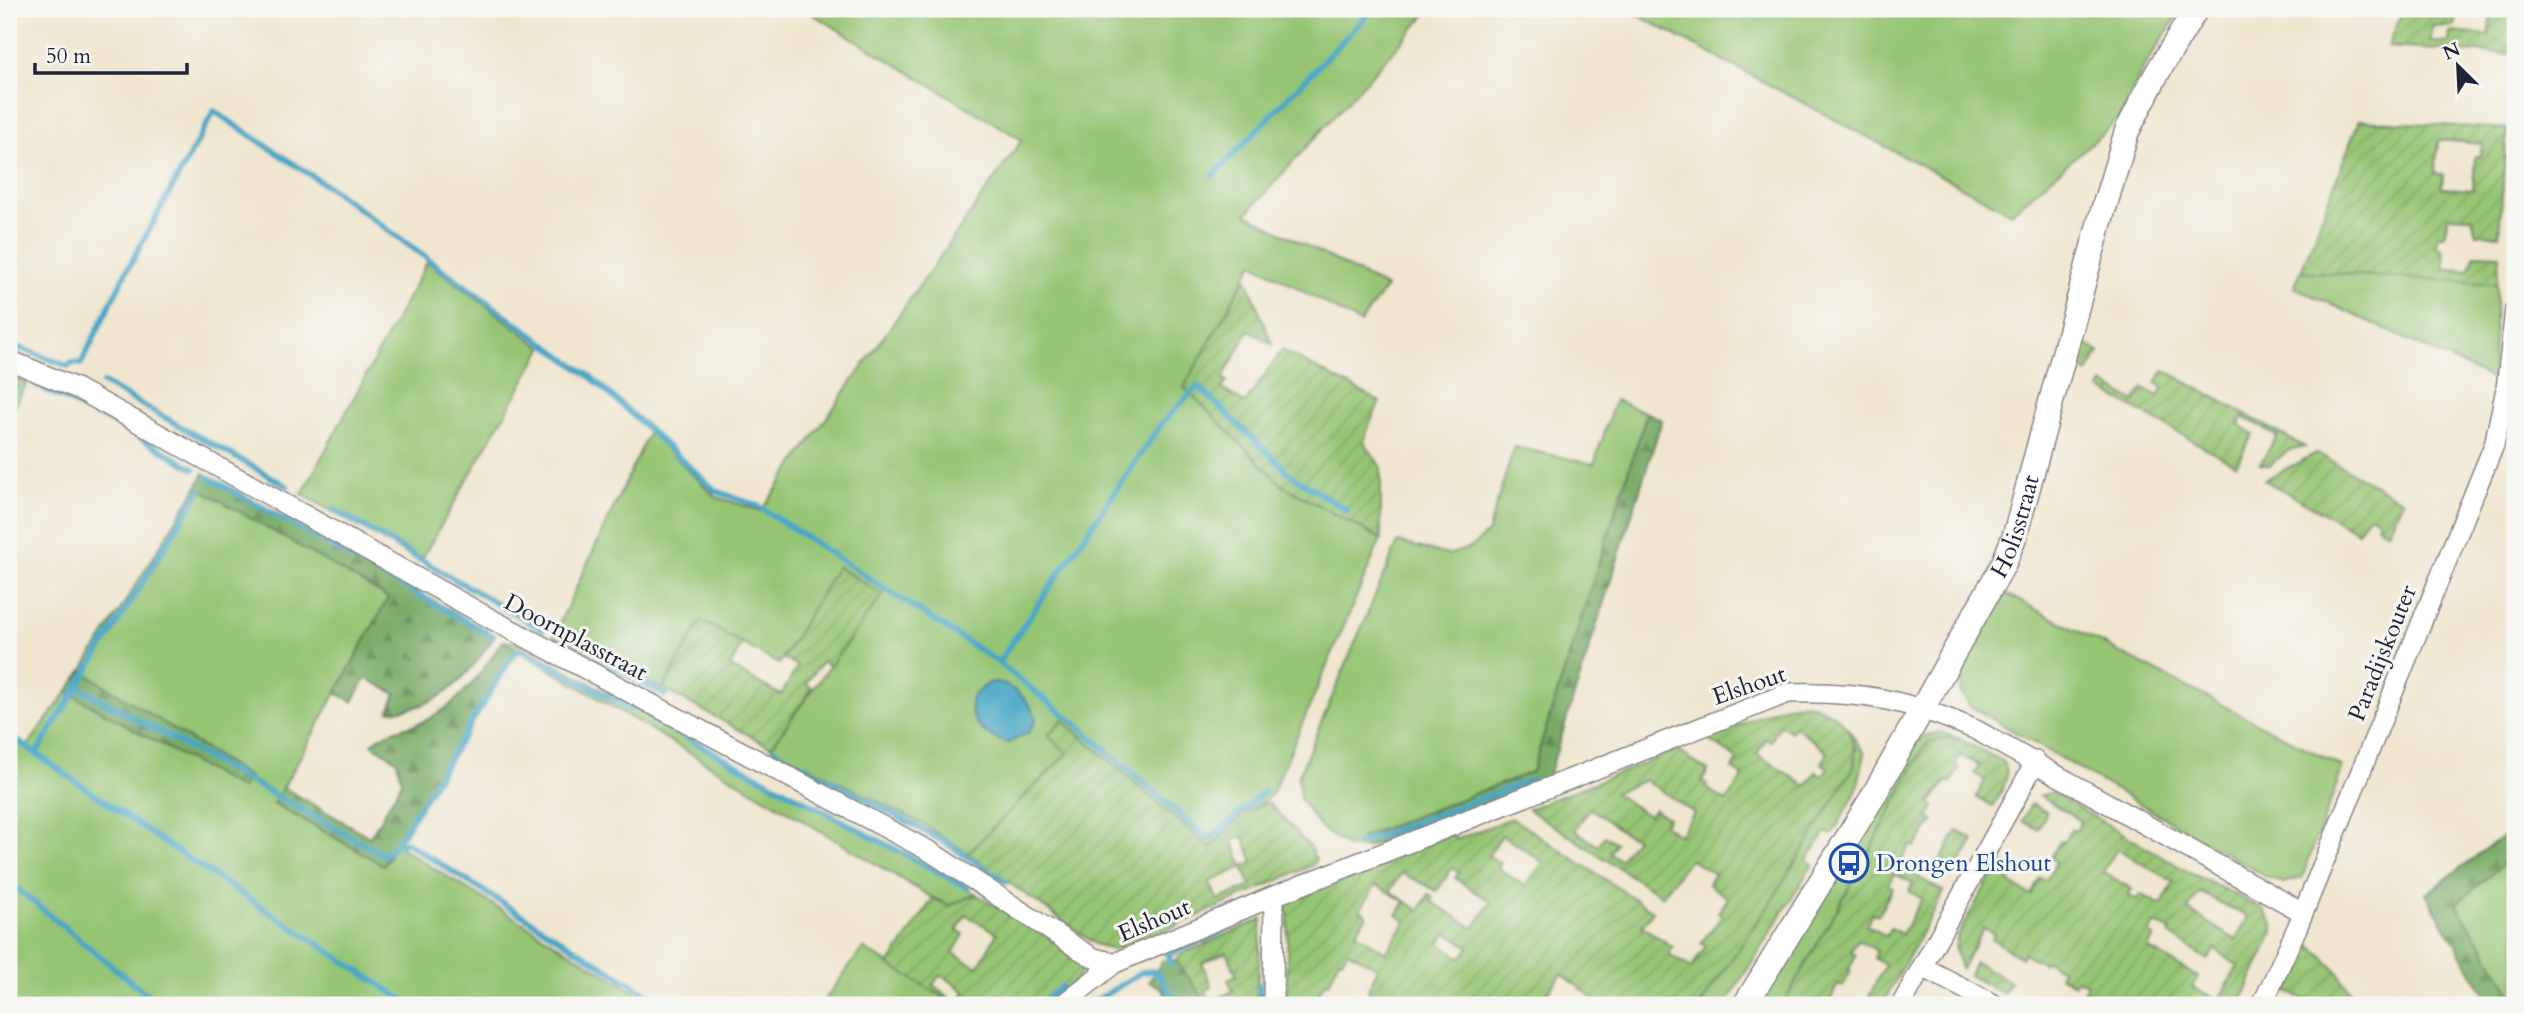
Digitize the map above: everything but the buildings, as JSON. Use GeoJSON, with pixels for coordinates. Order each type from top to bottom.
{"type":"FeatureCollection","features":[{"type":"Feature","properties":{"kind":"street","name":"Holisstraat"},"geometry":{"type":"LineString","coordinates":[[1745,1005],[1924,708],[2011,545],[2127,131],[2157,73],[2196,9]]}},
{"type":"Feature","properties":{"kind":"street","name":"Paradijskouter"},"geometry":{"type":"LineString","coordinates":[[2262,1005],[2494,445],[2506,389],[2515,310]]}},
{"type":"Feature","properties":{"kind":"street","name":"Doornplasstraat"},"geometry":{"type":"LineString","coordinates":[[9,360],[78,389],[518,634],[931,852],[1077,948],[1094,958],[1115,963]]}},
{"type":"Feature","properties":{"kind":"street","name":"Elshout"},"geometry":{"type":"LineString","coordinates":[[1062,1005],[1115,963],[1274,895],[1788,692],[1839,692],[1884,697],[1924,708],[1976,730],[2036,761],[2302,912]]}},
{"type":"Feature","properties":{"kind":"street"},"geometry":{"type":"LineString","coordinates":[[1901,1005],[2036,761]]}},
{"type":"Feature","properties":{"kind":"street"},"geometry":{"type":"LineString","coordinates":[[1273,1005],[1274,895]]}},
{"type":"Feature","properties":{"kind":"street"},"geometry":{"type":"LineString","coordinates":[[1923,967],[1995,1005]]}},
{"type":"Feature","properties":{"kind":"green space"},"geometry":{"type":"Polygon","coordinates":[[[804,9],[1431,9],[1246,214],[1386,287],[1360,323],[1253,263],[1185,387],[1283,486],[1381,539],[1272,794],[1210,848],[1063,720],[1048,736],[1068,752],[968,853],[924,825],[771,747],[882,594],[838,567],[779,664],[702,621],[663,689],[552,639],[649,432],[716,497],[761,511],[1022,140],[804,9]]]}},
{"type":"Feature","properties":{"kind":"green space"},"geometry":{"type":"Polygon","coordinates":[[[1626,9],[2182,9],[2144,67],[2120,118],[2011,213],[1626,9]]]}},
{"type":"Feature","properties":{"kind":"green space"},"geometry":{"type":"Polygon","coordinates":[[[2403,9],[2448,9],[2448,12],[2456,13],[2455,27],[2432,26],[2431,42],[2449,43],[2450,32],[2489,35],[2491,9],[2514,9],[2511,54],[2388,47],[2403,9]]]}},
{"type":"Feature","properties":{"kind":"green space"},"geometry":{"type":"Polygon","coordinates":[[[2359,120],[2507,129],[2499,235],[2476,234],[2472,217],[2448,216],[2444,236],[2438,236],[2437,248],[2443,248],[2445,269],[2469,270],[2475,254],[2500,255],[2497,284],[2301,271],[2359,120]],[[2438,140],[2435,173],[2443,175],[2442,188],[2473,190],[2475,156],[2481,156],[2482,144],[2438,140]]]}},
{"type":"Feature","properties":{"kind":"green space"},"geometry":{"type":"Polygon","coordinates":[[[427,262],[543,348],[420,562],[302,494],[427,262]]]}},
{"type":"Feature","properties":{"kind":"green space"},"geometry":{"type":"Polygon","coordinates":[[[2301,271],[2497,284],[2492,379],[2294,287],[2301,271]]]}},
{"type":"Feature","properties":{"kind":"green space"},"geometry":{"type":"Polygon","coordinates":[[[1246,277],[1272,344],[1249,330],[1223,378],[1227,381],[1222,389],[1245,403],[1282,350],[1380,402],[1364,442],[1381,467],[1381,539],[1283,486],[1184,387],[1246,277]]]}},
{"type":"Feature","properties":{"kind":"green space"},"geometry":{"type":"Polygon","coordinates":[[[2084,343],[2099,352],[2088,373],[2079,368],[2084,343]]]}},
{"type":"Feature","properties":{"kind":"green space"},"geometry":{"type":"Polygon","coordinates":[[[2164,370],[2305,447],[2287,451],[2270,466],[2260,464],[2277,436],[2243,417],[2239,424],[2253,434],[2236,465],[2100,389],[2103,383],[2135,402],[2143,388],[2158,396],[2163,387],[2156,383],[2164,370]]]}},
{"type":"Feature","properties":{"kind":"green space"},"geometry":{"type":"Polygon","coordinates":[[[9,376],[27,383],[9,416],[9,376]]]}},
{"type":"Feature","properties":{"kind":"green space"},"geometry":{"type":"Polygon","coordinates":[[[1615,400],[1647,413],[1532,772],[1362,837],[1366,848],[1349,848],[1321,828],[1300,799],[1298,777],[1398,542],[1448,555],[1472,547],[1488,532],[1514,447],[1594,464],[1615,400]]]}},
{"type":"Feature","properties":{"kind":"green space"},"geometry":{"type":"Polygon","coordinates":[[[1647,413],[1662,420],[1547,781],[1366,848],[1361,837],[1532,772],[1647,413]]]}},
{"type":"Feature","properties":{"kind":"green space"},"geometry":{"type":"Polygon","coordinates":[[[2317,453],[2403,501],[2388,532],[2377,526],[2379,521],[2369,515],[2358,532],[2264,480],[2317,453]]]}},
{"type":"Feature","properties":{"kind":"green space"},"geometry":{"type":"Polygon","coordinates":[[[204,473],[495,635],[464,677],[439,697],[424,704],[389,711],[396,694],[366,678],[353,702],[336,693],[388,598],[197,487],[204,473]]]}},
{"type":"Feature","properties":{"kind":"green space"},"geometry":{"type":"Polygon","coordinates":[[[197,487],[389,598],[274,804],[384,865],[396,845],[656,1005],[9,1005],[9,737],[26,748],[67,692],[241,789],[249,777],[82,671],[197,487]]]}},
{"type":"Feature","properties":{"kind":"green space"},"geometry":{"type":"Polygon","coordinates":[[[837,567],[883,594],[830,666],[823,661],[806,683],[812,688],[771,747],[663,689],[701,621],[742,644],[730,667],[781,695],[798,666],[783,658],[837,567]]]}},
{"type":"Feature","properties":{"kind":"green space"},"geometry":{"type":"Polygon","coordinates":[[[2006,594],[2343,767],[2302,878],[2284,883],[2267,877],[1970,706],[1961,693],[1962,672],[2006,594]]]}},
{"type":"Feature","properties":{"kind":"green space"},"geometry":{"type":"Polygon","coordinates":[[[502,641],[515,642],[976,894],[949,906],[933,898],[502,641]]]}},
{"type":"Feature","properties":{"kind":"green space"},"geometry":{"type":"Polygon","coordinates":[[[502,641],[517,650],[383,865],[274,803],[283,787],[370,837],[402,782],[397,761],[372,744],[391,732],[427,720],[450,705],[479,675],[502,641]]]}},
{"type":"Feature","properties":{"kind":"green space"},"geometry":{"type":"Polygon","coordinates":[[[82,671],[249,777],[241,789],[67,692],[82,671]]]}},
{"type":"Feature","properties":{"kind":"green space"},"geometry":{"type":"Polygon","coordinates":[[[1806,703],[1837,718],[1850,733],[1855,754],[1854,767],[1771,902],[1700,1005],[1602,1005],[1562,974],[1537,1005],[1359,1005],[1371,999],[1368,989],[1378,968],[1348,951],[1342,960],[1339,959],[1329,983],[1325,982],[1318,995],[1335,1005],[1301,1005],[1286,998],[1288,916],[1284,903],[1307,889],[1452,834],[1457,839],[1512,818],[1653,911],[1642,926],[1673,947],[1669,954],[1691,968],[1706,946],[1701,943],[1722,916],[1718,913],[1728,898],[1708,884],[1714,874],[1690,859],[1662,896],[1528,809],[1677,750],[1708,771],[1702,781],[1707,784],[1705,787],[1726,801],[1743,777],[1732,769],[1738,759],[1706,738],[1782,707],[1806,703]],[[1780,725],[1771,741],[1766,739],[1757,754],[1806,786],[1816,772],[1822,776],[1828,768],[1822,763],[1828,753],[1795,726],[1791,732],[1780,725]],[[1645,780],[1614,793],[1649,816],[1654,809],[1668,818],[1664,825],[1680,835],[1694,813],[1645,780]],[[1590,808],[1575,830],[1598,846],[1605,836],[1616,843],[1610,853],[1620,860],[1636,838],[1624,833],[1590,808]],[[1502,835],[1488,856],[1501,863],[1498,868],[1525,886],[1543,862],[1502,835]],[[1452,868],[1437,891],[1402,873],[1390,891],[1419,910],[1429,894],[1433,897],[1431,901],[1474,928],[1491,902],[1455,878],[1459,872],[1452,868]],[[1376,885],[1360,910],[1367,915],[1356,933],[1386,952],[1406,921],[1397,915],[1405,902],[1376,885]],[[1447,933],[1440,944],[1461,958],[1469,947],[1447,933]]]}},
{"type":"Feature","properties":{"kind":"green space"},"geometry":{"type":"Polygon","coordinates":[[[1062,720],[1210,848],[1244,814],[1252,808],[1269,803],[1310,847],[1316,859],[1313,865],[1139,942],[1113,950],[1095,944],[968,853],[1068,753],[1048,736],[1062,720]],[[1243,836],[1232,840],[1243,866],[1253,862],[1243,836]],[[1243,867],[1209,882],[1218,900],[1251,886],[1243,867]]]}},
{"type":"Feature","properties":{"kind":"green space"},"geometry":{"type":"Polygon","coordinates":[[[1847,727],[1865,754],[1856,792],[1832,835],[1826,832],[1807,860],[1813,864],[1725,1005],[1700,1005],[1782,880],[1839,783],[1856,750],[1847,727]]]}},
{"type":"Feature","properties":{"kind":"green space"},"geometry":{"type":"Polygon","coordinates":[[[1940,732],[1962,740],[1940,739],[1922,750],[1870,851],[1783,1005],[1759,1005],[1841,870],[1845,872],[1853,859],[1848,855],[1913,746],[1924,736],[1940,732]]]}},
{"type":"Feature","properties":{"kind":"green space"},"geometry":{"type":"Polygon","coordinates":[[[1954,737],[2003,761],[2006,779],[1993,807],[1976,797],[1985,780],[1974,773],[1979,765],[1960,755],[1955,766],[1959,768],[1951,783],[1946,781],[1930,804],[1934,807],[1928,817],[1934,820],[1915,847],[1910,845],[1899,866],[1944,892],[1882,1005],[1875,1005],[1869,996],[1885,965],[1874,958],[1877,951],[1858,940],[1851,952],[1856,955],[1849,969],[1851,971],[1843,986],[1838,984],[1828,1005],[1783,1004],[1870,851],[1922,750],[1930,741],[1954,737]],[[1894,874],[1888,885],[1893,888],[1878,915],[1872,913],[1866,925],[1886,936],[1890,928],[1902,934],[1922,899],[1909,891],[1913,883],[1894,874]]]}},
{"type":"Feature","properties":{"kind":"green space"},"geometry":{"type":"Polygon","coordinates":[[[2052,792],[2191,873],[2262,908],[2273,924],[2273,933],[2240,1005],[2080,1005],[2077,1004],[2087,984],[2077,979],[2074,984],[2059,976],[2062,970],[2046,961],[2043,964],[2024,953],[2021,958],[1992,939],[1994,934],[1984,928],[1961,969],[1955,948],[1958,935],[1999,862],[2015,870],[2009,883],[2031,895],[2040,878],[2046,880],[2056,862],[2051,858],[2060,841],[2063,843],[2071,829],[2076,831],[2081,821],[2040,796],[2052,792]],[[2117,849],[2103,872],[2132,889],[2128,895],[2137,900],[2141,894],[2161,905],[2174,882],[2117,849]],[[2199,892],[2188,910],[2236,940],[2248,917],[2199,892]],[[2154,924],[2149,933],[2154,937],[2148,948],[2198,977],[2192,988],[2219,999],[2238,966],[2215,949],[2207,960],[2169,934],[2171,930],[2154,924]]]}},
{"type":"Feature","properties":{"kind":"green space"},"geometry":{"type":"Polygon","coordinates":[[[2031,804],[2047,812],[2038,829],[2022,821],[2031,804]]]}},
{"type":"Feature","properties":{"kind":"green space"},"geometry":{"type":"Polygon","coordinates":[[[2515,827],[2515,854],[2456,904],[2515,998],[2515,1005],[2491,1005],[2426,894],[2515,827]]]}},
{"type":"Feature","properties":{"kind":"green space"},"geometry":{"type":"Polygon","coordinates":[[[1957,831],[1974,840],[1954,875],[1937,867],[1957,831]]]}},
{"type":"Feature","properties":{"kind":"green space"},"geometry":{"type":"Polygon","coordinates":[[[2515,854],[2515,998],[2456,904],[2515,854]]]}},
{"type":"Feature","properties":{"kind":"green space"},"geometry":{"type":"Polygon","coordinates":[[[976,894],[1052,940],[1077,961],[1082,971],[1076,980],[1045,1005],[957,1005],[889,965],[933,898],[949,906],[976,894]],[[966,915],[957,930],[964,934],[953,953],[978,967],[997,933],[966,915]],[[939,976],[933,985],[957,1003],[965,992],[945,977],[939,976]]]}},
{"type":"Feature","properties":{"kind":"green space"},"geometry":{"type":"Polygon","coordinates":[[[1262,919],[1256,1005],[1209,1005],[1176,960],[1182,954],[1262,919]],[[1226,952],[1202,963],[1212,987],[1205,990],[1209,999],[1214,1000],[1233,991],[1228,979],[1237,975],[1226,952]]]}},
{"type":"Feature","properties":{"kind":"green space"},"geometry":{"type":"Polygon","coordinates":[[[2311,945],[2339,973],[2358,1005],[2318,1005],[2287,992],[2311,945]]]}},
{"type":"Feature","properties":{"kind":"green space"},"geometry":{"type":"Polygon","coordinates":[[[863,948],[957,1005],[821,1005],[863,948]]]}},
{"type":"Feature","properties":{"kind":"green space"},"geometry":{"type":"Polygon","coordinates":[[[1176,960],[1209,1005],[1173,1005],[1159,986],[1149,982],[1162,961],[1176,960]]]}},
{"type":"Feature","properties":{"kind":"green space"},"geometry":{"type":"Polygon","coordinates":[[[1975,962],[2011,982],[2003,994],[1969,975],[1975,962]]]}},
{"type":"Feature","properties":{"kind":"water"},"geometry":{"type":"Polygon","coordinates":[[[999,682],[1022,696],[1036,720],[1028,733],[1008,743],[985,732],[974,720],[972,713],[973,695],[989,683],[999,682]]]}},
{"type":"Feature","properties":{"kind":"waterway"},"geometry":{"type":"LineString","coordinates":[[1213,176],[1373,9]]}},
{"type":"Feature","properties":{"kind":"waterway"},"geometry":{"type":"LineString","coordinates":[[9,344],[68,366],[71,363],[81,364],[124,276],[214,111],[330,188],[591,377],[716,491],[758,506],[995,660],[1075,723],[1209,840],[1265,791]]}},
{"type":"Feature","properties":{"kind":"waterway"},"geometry":{"type":"LineString","coordinates":[[103,383],[287,486]]}},
{"type":"Feature","properties":{"kind":"waterway"},"geometry":{"type":"LineString","coordinates":[[38,386],[129,431],[194,469]]}},
{"type":"Feature","properties":{"kind":"waterway"},"geometry":{"type":"LineString","coordinates":[[998,663],[1162,423],[1198,386],[1291,475],[1347,510]]}},
{"type":"Feature","properties":{"kind":"waterway"},"geometry":{"type":"LineString","coordinates":[[9,396],[16,387]]}},
{"type":"Feature","properties":{"kind":"waterway"},"geometry":{"type":"LineString","coordinates":[[208,477],[492,636]]}},
{"type":"Feature","properties":{"kind":"waterway"},"geometry":{"type":"LineString","coordinates":[[36,754],[200,490]]}},
{"type":"Feature","properties":{"kind":"waterway"},"geometry":{"type":"LineString","coordinates":[[333,509],[543,630]]}},
{"type":"Feature","properties":{"kind":"waterway"},"geometry":{"type":"LineString","coordinates":[[564,643],[665,695]]}},
{"type":"Feature","properties":{"kind":"waterway"},"geometry":{"type":"LineString","coordinates":[[397,843],[515,652],[522,650],[631,709]]}},
{"type":"Feature","properties":{"kind":"waterway"},"geometry":{"type":"LineString","coordinates":[[80,688],[385,855],[397,843],[407,843],[665,1005]]}},
{"type":"Feature","properties":{"kind":"waterway"},"geometry":{"type":"LineString","coordinates":[[651,719],[968,888]]}},
{"type":"Feature","properties":{"kind":"waterway"},"geometry":{"type":"LineString","coordinates":[[9,735],[166,844],[411,1005]]}},
{"type":"Feature","properties":{"kind":"waterway"},"geometry":{"type":"LineString","coordinates":[[773,750],[943,841],[1006,882]]}},
{"type":"Feature","properties":{"kind":"waterway"},"geometry":{"type":"LineString","coordinates":[[1357,844],[1532,780]]}},
{"type":"Feature","properties":{"kind":"waterway"},"geometry":{"type":"LineString","coordinates":[[9,882],[160,1005]]}},
{"type":"Feature","properties":{"kind":"waterway"},"geometry":{"type":"LineString","coordinates":[[1203,940],[1245,920]]}},
{"type":"Feature","properties":{"kind":"waterway"},"geometry":{"type":"LineString","coordinates":[[1171,964],[1168,955],[1197,942]]}},
{"type":"Feature","properties":{"kind":"waterway"},"geometry":{"type":"LineString","coordinates":[[1089,1005],[1142,972],[1153,971],[1162,979]]}},
{"type":"Feature","properties":{"kind":"waterway"},"geometry":{"type":"LineString","coordinates":[[1163,982],[1180,1005]]}},
{"type":"Feature","properties":{"kind":"waterway"},"geometry":{"type":"LineString","coordinates":[[1260,985],[1260,1005]]}},
{"type":"Feature","properties":{"kind":"waterway"},"geometry":{"type":"LineString","coordinates":[[1039,1005],[1061,987]]}},
{"type":"Feature","properties":{"kind":"place","name":"Drongen Elshout"},"geometry":{"type":"Point","coordinates":[1849,863]}}]}
